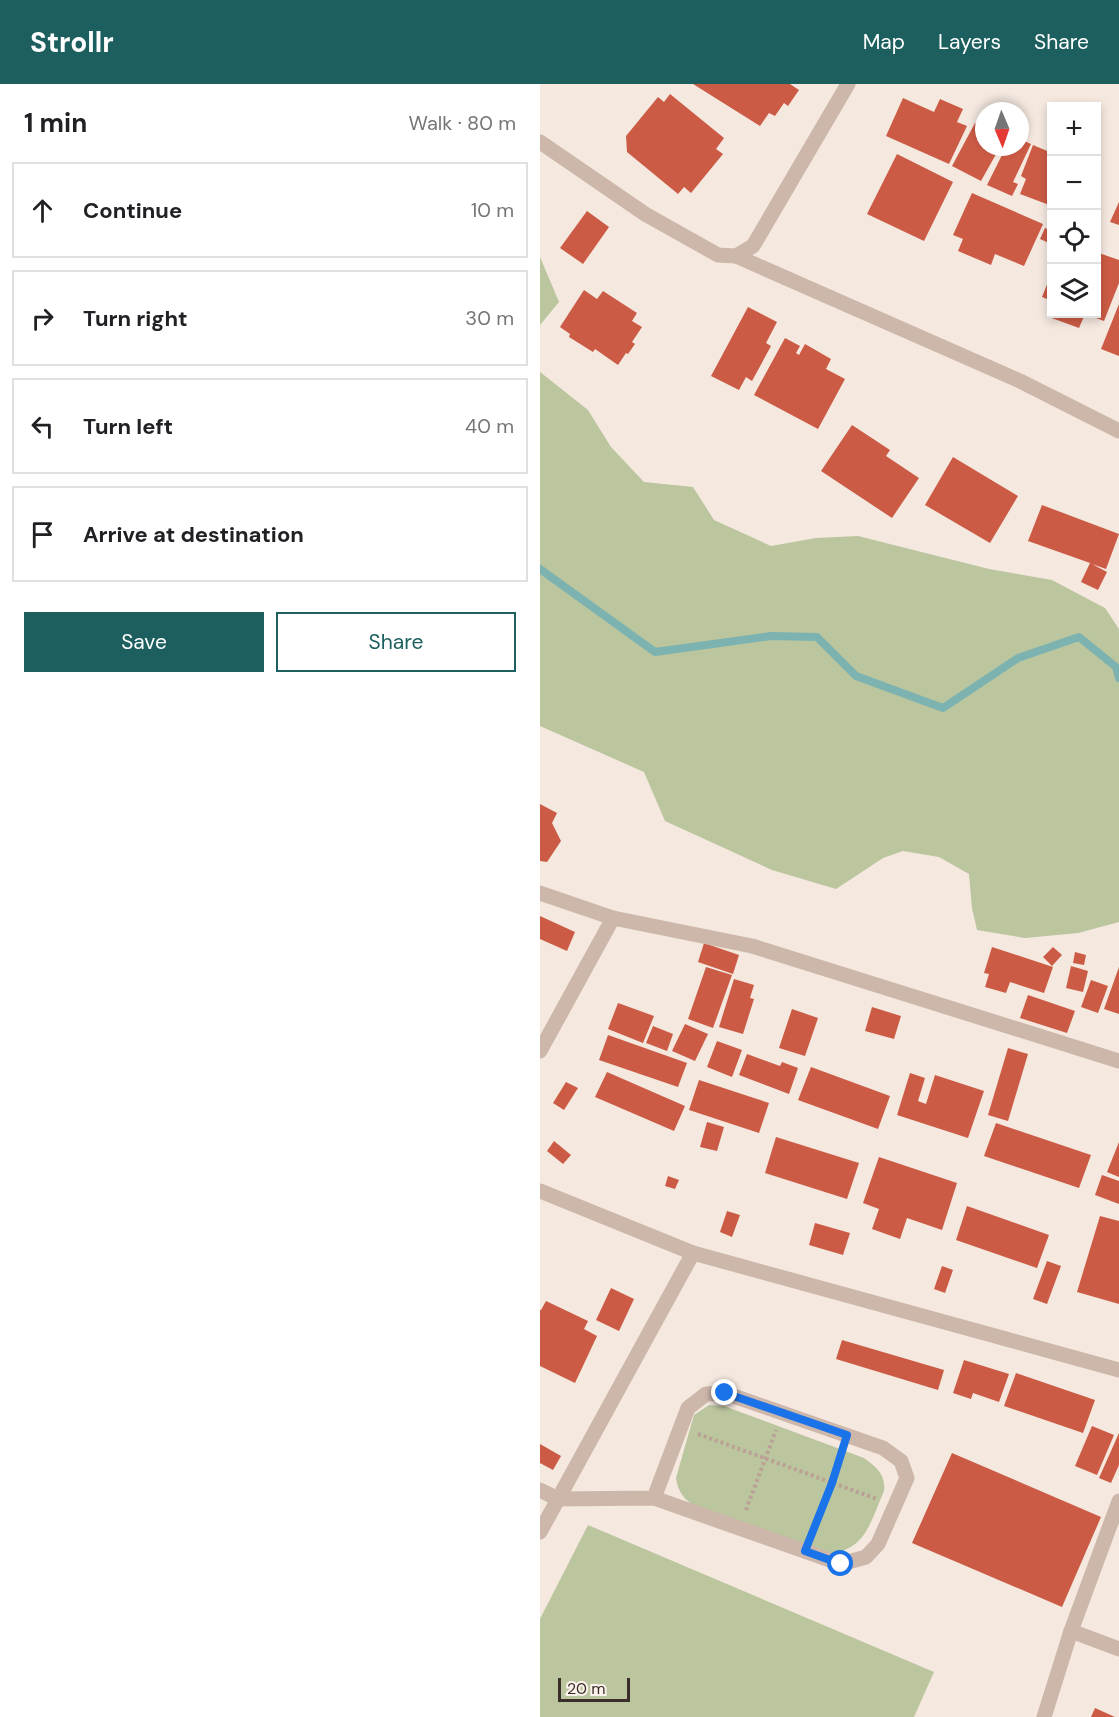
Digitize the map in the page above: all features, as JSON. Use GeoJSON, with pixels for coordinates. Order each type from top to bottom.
{"type":"FeatureCollection","features":[{"type":"Feature","properties":{"kind":"street"},"geometry":{"type":"LineString","coordinates":[[736,255],[753,246],[848,84]]}},
{"type":"Feature","properties":{"kind":"street"},"geometry":{"type":"LineString","coordinates":[[540,142],[645,214],[718,255],[736,255],[1020,381],[1119,431]]}},
{"type":"Feature","properties":{"kind":"street"},"geometry":{"type":"LineString","coordinates":[[540,893],[613,918],[752,946],[1119,1061]]}},
{"type":"Feature","properties":{"kind":"street"},"geometry":{"type":"LineString","coordinates":[[540,1051],[613,918]]}},
{"type":"Feature","properties":{"kind":"street"},"geometry":{"type":"LineString","coordinates":[[540,1191],[693,1253],[1119,1370]]}},
{"type":"Feature","properties":{"kind":"street"},"geometry":{"type":"LineString","coordinates":[[540,1532],[693,1253]]}},
{"type":"Feature","properties":{"kind":"street"},"geometry":{"type":"LineString","coordinates":[[540,1490],[558,1499],[654,1498],[841,1564],[866,1557],[878,1544],[907,1478],[901,1461],[883,1448],[725,1393],[706,1394],[688,1408],[654,1498]]}},
{"type":"Feature","properties":{"kind":"street"},"geometry":{"type":"LineString","coordinates":[[1044,1717],[1071,1631],[1119,1500]]}},
{"type":"Feature","properties":{"kind":"street"},"geometry":{"type":"LineString","coordinates":[[1071,1631],[1119,1649]]}},
{"type":"Feature","properties":{"kind":"path"},"geometry":{"type":"LineString","coordinates":[[739,1528],[782,1413]]}},
{"type":"Feature","properties":{"kind":"path"},"geometry":{"type":"LineString","coordinates":[[681,1427],[895,1505]]}},
{"type":"Feature","properties":{"kind":"path"},"geometry":{"type":"LineString","coordinates":[[805,1551],[832,1483],[847,1435]]}},
{"type":"Feature","properties":{"kind":"green space"},"geometry":{"type":"Polygon","coordinates":[[[540,257],[559,302],[540,325],[540,257]]]}},
{"type":"Feature","properties":{"kind":"green space"},"geometry":{"type":"Polygon","coordinates":[[[540,372],[588,410],[611,447],[644,482],[693,487],[714,520],[771,546],[816,538],[858,536],[989,569],[1052,580],[1105,608],[1119,629],[1119,922],[1078,933],[1025,938],[977,930],[972,908],[969,874],[939,857],[903,851],[883,858],[836,889],[772,870],[665,821],[644,772],[540,726],[540,372]]]}},
{"type":"Feature","properties":{"kind":"green space"},"geometry":{"type":"Polygon","coordinates":[[[709,1405],[724,1406],[864,1458],[882,1475],[884,1485],[884,1491],[866,1532],[852,1546],[829,1554],[697,1508],[689,1502],[680,1492],[676,1478],[694,1415],[709,1405]]]}},
{"type":"Feature","properties":{"kind":"green space"},"geometry":{"type":"Polygon","coordinates":[[[588,1525],[934,1672],[914,1717],[540,1717],[540,1619],[588,1525]]]}},
{"type":"Feature","properties":{"kind":"building"},"geometry":{"type":"Polygon","coordinates":[[[693,84],[790,84],[799,90],[788,106],[784,103],[775,116],[769,113],[760,126],[693,84]]]}},
{"type":"Feature","properties":{"kind":"building"},"geometry":{"type":"Polygon","coordinates":[[[670,94],[724,138],[716,149],[723,154],[691,193],[684,187],[678,194],[627,152],[626,136],[658,97],[664,102],[670,94]]]}},
{"type":"Feature","properties":{"kind":"building"},"geometry":{"type":"Polygon","coordinates":[[[903,98],[934,112],[940,99],[963,109],[957,122],[967,126],[949,164],[886,136],[903,98]]]}},
{"type":"Feature","properties":{"kind":"building"},"geometry":{"type":"Polygon","coordinates":[[[975,123],[975,156],[995,156],[981,181],[952,166],[975,123]]]}},
{"type":"Feature","properties":{"kind":"building"},"geometry":{"type":"Polygon","coordinates":[[[1033,145],[1047,151],[1047,204],[1020,194],[1026,179],[1021,176],[1033,145]]]}},
{"type":"Feature","properties":{"kind":"building"},"geometry":{"type":"Polygon","coordinates":[[[897,154],[953,182],[924,241],[867,214],[897,154]]]}},
{"type":"Feature","properties":{"kind":"building"},"geometry":{"type":"Polygon","coordinates":[[[1002,156],[1025,156],[1013,182],[1018,184],[1012,196],[987,185],[1002,156]]]}},
{"type":"Feature","properties":{"kind":"building"},"geometry":{"type":"Polygon","coordinates":[[[972,193],[1043,224],[1024,266],[995,254],[991,265],[958,251],[963,239],[953,235],[972,193]]]}},
{"type":"Feature","properties":{"kind":"building"},"geometry":{"type":"Polygon","coordinates":[[[1119,202],[1119,225],[1110,222],[1119,202]]]}},
{"type":"Feature","properties":{"kind":"building"},"geometry":{"type":"Polygon","coordinates":[[[587,211],[609,227],[583,264],[560,248],[587,211]]]}},
{"type":"Feature","properties":{"kind":"building"},"geometry":{"type":"Polygon","coordinates":[[[1045,228],[1047,229],[1047,242],[1040,239],[1045,228]]]}},
{"type":"Feature","properties":{"kind":"building"},"geometry":{"type":"Polygon","coordinates":[[[1101,254],[1119,260],[1119,283],[1104,321],[1096,318],[1101,318],[1101,254]]]}},
{"type":"Feature","properties":{"kind":"building"},"geometry":{"type":"Polygon","coordinates":[[[1047,284],[1047,299],[1042,297],[1047,284]]]}},
{"type":"Feature","properties":{"kind":"building"},"geometry":{"type":"Polygon","coordinates":[[[584,290],[597,299],[603,291],[637,313],[632,321],[642,327],[632,342],[635,344],[618,365],[595,349],[593,352],[569,337],[570,334],[560,327],[584,290]]]}},
{"type":"Feature","properties":{"kind":"building"},"geometry":{"type":"Polygon","coordinates":[[[1119,304],[1119,356],[1101,349],[1119,304]]]}},
{"type":"Feature","properties":{"kind":"building"},"geometry":{"type":"Polygon","coordinates":[[[748,307],[777,322],[766,343],[771,346],[752,381],[746,377],[739,390],[711,376],[748,307]]]}},
{"type":"Feature","properties":{"kind":"building"},"geometry":{"type":"Polygon","coordinates":[[[1052,318],[1083,318],[1079,328],[1052,318]]]}},
{"type":"Feature","properties":{"kind":"building"},"geometry":{"type":"Polygon","coordinates":[[[785,338],[800,346],[796,353],[799,355],[805,344],[831,359],[826,369],[845,379],[818,429],[754,395],[785,338]]]}},
{"type":"Feature","properties":{"kind":"building"},"geometry":{"type":"Polygon","coordinates":[[[852,425],[890,450],[886,456],[919,478],[892,518],[821,471],[852,425]]]}},
{"type":"Feature","properties":{"kind":"building"},"geometry":{"type":"Polygon","coordinates":[[[953,457],[1018,496],[990,543],[925,505],[953,457]]]}},
{"type":"Feature","properties":{"kind":"building"},"geometry":{"type":"Polygon","coordinates":[[[1042,505],[1119,534],[1106,569],[1092,564],[1107,572],[1098,590],[1081,582],[1090,563],[1028,541],[1042,505]]]}},
{"type":"Feature","properties":{"kind":"building"},"geometry":{"type":"Polygon","coordinates":[[[540,804],[557,813],[552,823],[561,841],[547,862],[540,861],[540,804]]]}},
{"type":"Feature","properties":{"kind":"building"},"geometry":{"type":"Polygon","coordinates":[[[540,916],[575,932],[567,951],[540,939],[540,916]]]}},
{"type":"Feature","properties":{"kind":"building"},"geometry":{"type":"Polygon","coordinates":[[[704,943],[739,955],[733,974],[698,962],[704,943]]]}},
{"type":"Feature","properties":{"kind":"building"},"geometry":{"type":"Polygon","coordinates":[[[992,947],[1053,967],[1044,993],[1010,982],[1006,993],[985,987],[989,974],[984,973],[992,947]]]}},
{"type":"Feature","properties":{"kind":"building"},"geometry":{"type":"Polygon","coordinates":[[[1053,947],[1062,955],[1052,966],[1043,957],[1053,947]]]}},
{"type":"Feature","properties":{"kind":"building"},"geometry":{"type":"Polygon","coordinates":[[[1075,952],[1086,955],[1084,965],[1073,963],[1075,952]]]}},
{"type":"Feature","properties":{"kind":"building"},"geometry":{"type":"Polygon","coordinates":[[[1071,966],[1088,971],[1083,992],[1066,988],[1071,966]]]}},
{"type":"Feature","properties":{"kind":"building"},"geometry":{"type":"Polygon","coordinates":[[[706,967],[732,975],[713,1028],[688,1019],[706,967]]]}},
{"type":"Feature","properties":{"kind":"building"},"geometry":{"type":"Polygon","coordinates":[[[1119,967],[1119,1014],[1104,1009],[1119,967]]]}},
{"type":"Feature","properties":{"kind":"building"},"geometry":{"type":"Polygon","coordinates":[[[734,979],[754,985],[750,998],[754,999],[743,1034],[719,1027],[734,979]]]}},
{"type":"Feature","properties":{"kind":"building"},"geometry":{"type":"Polygon","coordinates":[[[1091,980],[1108,986],[1098,1013],[1081,1007],[1091,980]]]}},
{"type":"Feature","properties":{"kind":"building"},"geometry":{"type":"Polygon","coordinates":[[[1028,995],[1075,1011],[1067,1033],[1020,1018],[1028,995]]]}},
{"type":"Feature","properties":{"kind":"building"},"geometry":{"type":"Polygon","coordinates":[[[618,1003],[654,1016],[643,1043],[608,1029],[618,1003]]]}},
{"type":"Feature","properties":{"kind":"building"},"geometry":{"type":"Polygon","coordinates":[[[872,1007],[901,1016],[894,1039],[865,1031],[872,1007]]]}},
{"type":"Feature","properties":{"kind":"building"},"geometry":{"type":"Polygon","coordinates":[[[792,1009],[818,1018],[805,1056],[779,1048],[792,1009]]]}},
{"type":"Feature","properties":{"kind":"building"},"geometry":{"type":"Polygon","coordinates":[[[685,1024],[708,1034],[695,1061],[672,1051],[685,1024]]]}},
{"type":"Feature","properties":{"kind":"building"},"geometry":{"type":"Polygon","coordinates":[[[653,1026],[673,1034],[667,1051],[646,1043],[653,1026]]]}},
{"type":"Feature","properties":{"kind":"building"},"geometry":{"type":"Polygon","coordinates":[[[608,1035],[687,1063],[678,1087],[599,1060],[608,1035]]]}},
{"type":"Feature","properties":{"kind":"building"},"geometry":{"type":"Polygon","coordinates":[[[717,1041],[742,1050],[732,1077],[707,1067],[717,1041]]]}},
{"type":"Feature","properties":{"kind":"building"},"geometry":{"type":"Polygon","coordinates":[[[1008,1048],[1028,1054],[1008,1121],[988,1115],[1008,1048]]]}},
{"type":"Feature","properties":{"kind":"building"},"geometry":{"type":"Polygon","coordinates":[[[747,1054],[780,1066],[782,1062],[798,1068],[789,1094],[739,1075],[747,1054]]]}},
{"type":"Feature","properties":{"kind":"building"},"geometry":{"type":"Polygon","coordinates":[[[811,1067],[890,1096],[878,1129],[798,1100],[811,1067]]]}},
{"type":"Feature","properties":{"kind":"building"},"geometry":{"type":"Polygon","coordinates":[[[607,1072],[685,1106],[674,1131],[595,1097],[607,1072]]]}},
{"type":"Feature","properties":{"kind":"building"},"geometry":{"type":"Polygon","coordinates":[[[910,1073],[925,1078],[918,1101],[926,1104],[935,1075],[984,1091],[968,1138],[897,1115],[910,1073]]]}},
{"type":"Feature","properties":{"kind":"building"},"geometry":{"type":"Polygon","coordinates":[[[699,1080],[769,1103],[759,1133],[689,1110],[699,1080]]]}},
{"type":"Feature","properties":{"kind":"building"},"geometry":{"type":"Polygon","coordinates":[[[566,1082],[578,1088],[564,1110],[553,1103],[566,1082]]]}},
{"type":"Feature","properties":{"kind":"building"},"geometry":{"type":"Polygon","coordinates":[[[707,1122],[724,1127],[717,1151],[700,1147],[707,1122]]]}},
{"type":"Feature","properties":{"kind":"building"},"geometry":{"type":"Polygon","coordinates":[[[996,1123],[1091,1155],[1079,1188],[984,1156],[996,1123]]]}},
{"type":"Feature","properties":{"kind":"building"},"geometry":{"type":"Polygon","coordinates":[[[776,1137],[859,1163],[847,1199],[765,1173],[776,1137]]]}},
{"type":"Feature","properties":{"kind":"building"},"geometry":{"type":"Polygon","coordinates":[[[554,1141],[571,1155],[563,1164],[547,1151],[554,1141]]]}},
{"type":"Feature","properties":{"kind":"building"},"geometry":{"type":"Polygon","coordinates":[[[1119,1142],[1119,1177],[1107,1172],[1119,1142]]]}},
{"type":"Feature","properties":{"kind":"building"},"geometry":{"type":"Polygon","coordinates":[[[879,1157],[957,1183],[942,1230],[907,1218],[900,1239],[872,1229],[879,1209],[863,1203],[879,1157]]]}},
{"type":"Feature","properties":{"kind":"building"},"geometry":{"type":"Polygon","coordinates":[[[1102,1175],[1119,1181],[1119,1204],[1095,1195],[1102,1175]]]}},
{"type":"Feature","properties":{"kind":"building"},"geometry":{"type":"Polygon","coordinates":[[[668,1176],[679,1180],[675,1189],[665,1186],[668,1176]]]}},
{"type":"Feature","properties":{"kind":"building"},"geometry":{"type":"Polygon","coordinates":[[[967,1206],[1049,1235],[1037,1268],[956,1240],[967,1206]]]}},
{"type":"Feature","properties":{"kind":"building"},"geometry":{"type":"Polygon","coordinates":[[[727,1211],[740,1215],[732,1237],[720,1232],[727,1211]]]}},
{"type":"Feature","properties":{"kind":"building"},"geometry":{"type":"Polygon","coordinates":[[[1100,1216],[1119,1221],[1119,1304],[1077,1292],[1100,1216]]]}},
{"type":"Feature","properties":{"kind":"building"},"geometry":{"type":"Polygon","coordinates":[[[815,1223],[850,1233],[843,1255],[809,1245],[815,1223]]]}},
{"type":"Feature","properties":{"kind":"building"},"geometry":{"type":"Polygon","coordinates":[[[1047,1261],[1061,1266],[1047,1304],[1033,1299],[1047,1261]]]}},
{"type":"Feature","properties":{"kind":"building"},"geometry":{"type":"Polygon","coordinates":[[[942,1266],[953,1270],[945,1293],[934,1289],[942,1266]]]}},
{"type":"Feature","properties":{"kind":"building"},"geometry":{"type":"Polygon","coordinates":[[[611,1288],[634,1299],[619,1331],[596,1320],[611,1288]]]}},
{"type":"Feature","properties":{"kind":"building"},"geometry":{"type":"Polygon","coordinates":[[[546,1301],[588,1321],[584,1329],[597,1336],[575,1383],[540,1366],[540,1310],[546,1301]]]}},
{"type":"Feature","properties":{"kind":"building"},"geometry":{"type":"Polygon","coordinates":[[[842,1340],[944,1370],[938,1390],[836,1359],[842,1340]]]}},
{"type":"Feature","properties":{"kind":"building"},"geometry":{"type":"Polygon","coordinates":[[[964,1360],[1009,1374],[999,1402],[973,1393],[971,1399],[953,1393],[964,1360]]]}},
{"type":"Feature","properties":{"kind":"building"},"geometry":{"type":"Polygon","coordinates":[[[1016,1373],[1095,1400],[1083,1433],[1004,1406],[1016,1373]]]}},
{"type":"Feature","properties":{"kind":"building"},"geometry":{"type":"Polygon","coordinates":[[[1092,1426],[1114,1435],[1097,1475],[1075,1466],[1092,1426]]]}},
{"type":"Feature","properties":{"kind":"building"},"geometry":{"type":"Polygon","coordinates":[[[1119,1433],[1119,1465],[1111,1483],[1099,1478],[1119,1433]]]}},
{"type":"Feature","properties":{"kind":"building"},"geometry":{"type":"Polygon","coordinates":[[[540,1444],[561,1456],[553,1470],[540,1463],[540,1444]]]}},
{"type":"Feature","properties":{"kind":"building"},"geometry":{"type":"Polygon","coordinates":[[[952,1453],[1101,1517],[1062,1607],[912,1543],[952,1453]]]}},
{"type":"Feature","properties":{"kind":"building"},"geometry":{"type":"Polygon","coordinates":[[[1095,1708],[1115,1717],[1091,1717],[1095,1708]]]}},
{"type":"Feature","properties":{"kind":"waterway"},"geometry":{"type":"LineString","coordinates":[[540,569],[655,652],[771,636],[817,637],[856,676],[943,708],[1018,658],[1079,637],[1116,667],[1119,678]]}},
{"type":"Feature","properties":{"kind":"route"},"geometry":{"type":"LineString","coordinates":[[725,1393],[847,1435],[832,1483],[805,1551],[841,1564]]}}]}
